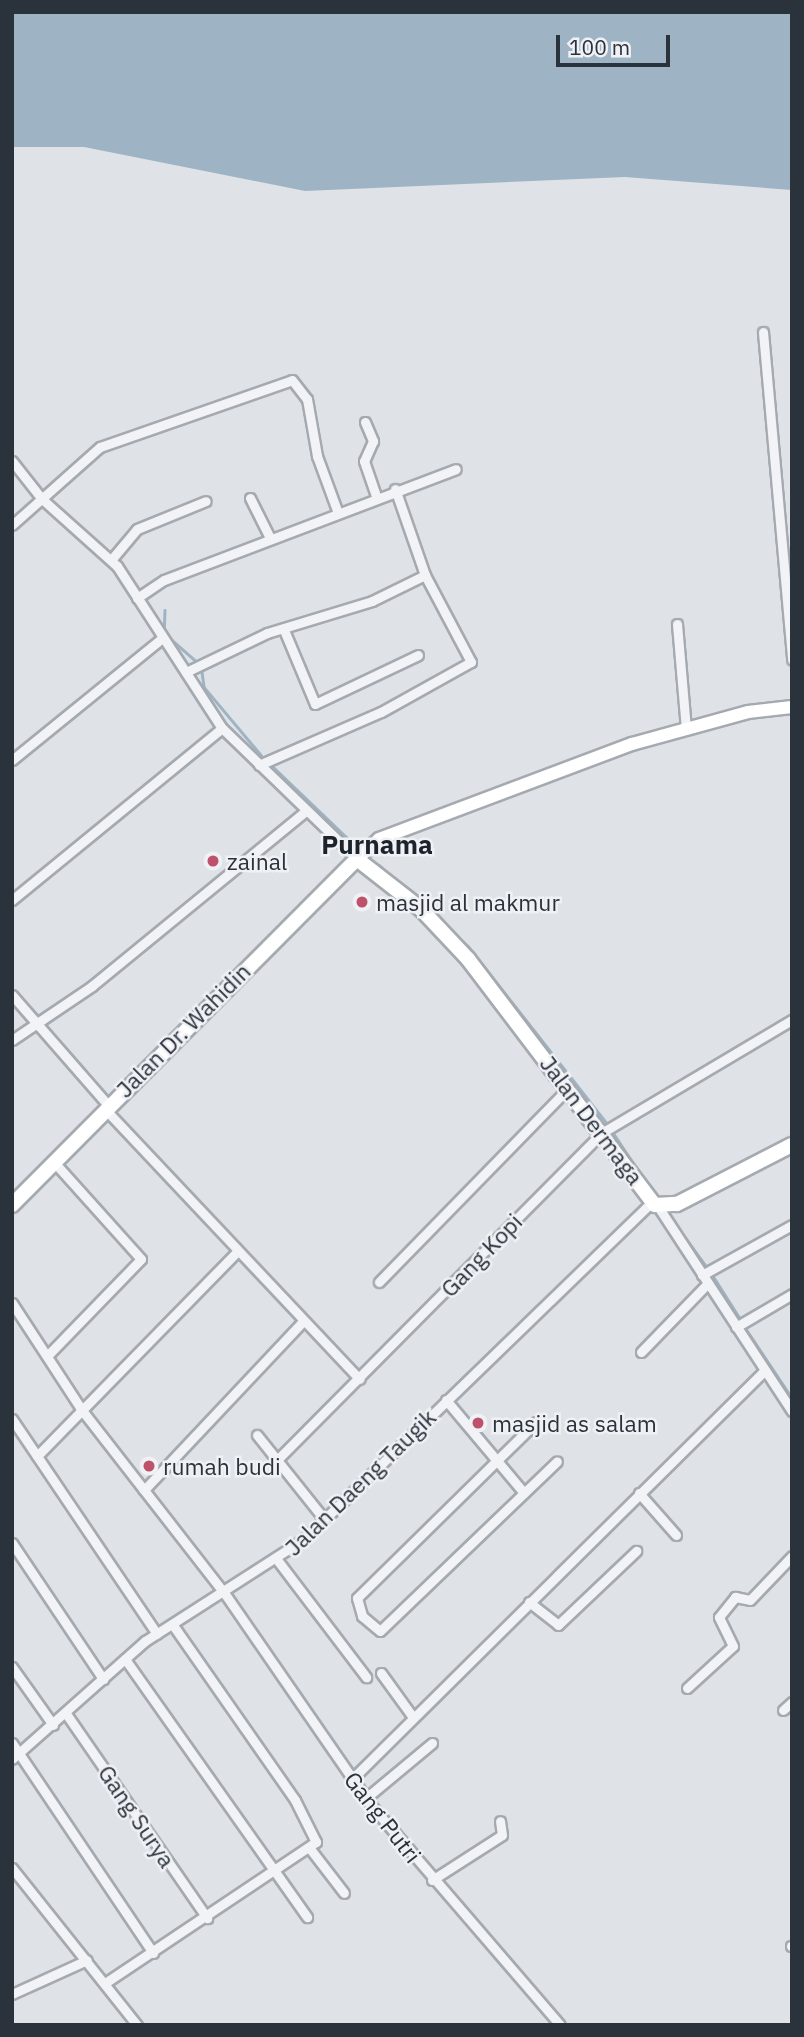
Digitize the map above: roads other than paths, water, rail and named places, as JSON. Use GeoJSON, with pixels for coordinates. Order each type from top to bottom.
{"type":"FeatureCollection","features":[{"type":"Feature","properties":{"kind":"main road","name":"Jalan Dermaga"},"geometry":{"type":"LineString","coordinates":[[357,859],[453,942],[603,1132],[656,1205]]}},
{"type":"Feature","properties":{"kind":"main road","name":"Jalan Dr. Wahidin"},"geometry":{"type":"LineString","coordinates":[[12,1205],[357,859]]}},
{"type":"Feature","properties":{"kind":"main road"},"geometry":{"type":"LineString","coordinates":[[656,1205],[792,1145]]}},
{"type":"Feature","properties":{"kind":"street"},"geometry":{"type":"LineString","coordinates":[[763,332],[792,660]]}},
{"type":"Feature","properties":{"kind":"street"},"geometry":{"type":"LineString","coordinates":[[12,525],[100,447],[292,380],[307,398],[317,456],[338,513]]}},
{"type":"Feature","properties":{"kind":"street"},"geometry":{"type":"LineString","coordinates":[[365,422],[373,442],[364,461],[376,496]]}},
{"type":"Feature","properties":{"kind":"street"},"geometry":{"type":"LineString","coordinates":[[12,461],[42,499],[111,560],[222,728],[357,859],[379,839],[686,730],[792,707]]}},
{"type":"Feature","properties":{"kind":"street"},"geometry":{"type":"LineString","coordinates":[[137,598],[164,580],[376,496],[456,469]]}},
{"type":"Feature","properties":{"kind":"street"},"geometry":{"type":"LineString","coordinates":[[259,765],[381,712],[471,662],[425,575],[395,489]]}},
{"type":"Feature","properties":{"kind":"street"},"geometry":{"type":"LineString","coordinates":[[250,498],[270,538]]}},
{"type":"Feature","properties":{"kind":"street"},"geometry":{"type":"LineString","coordinates":[[111,560],[137,528],[206,501]]}},
{"type":"Feature","properties":{"kind":"street"},"geometry":{"type":"LineString","coordinates":[[186,673],[284,629],[425,575]]}},
{"type":"Feature","properties":{"kind":"street"},"geometry":{"type":"LineString","coordinates":[[677,624],[686,730]]}},
{"type":"Feature","properties":{"kind":"street"},"geometry":{"type":"LineString","coordinates":[[284,629],[315,704],[418,656]]}},
{"type":"Feature","properties":{"kind":"street"},"geometry":{"type":"LineString","coordinates":[[12,760],[161,639]]}},
{"type":"Feature","properties":{"kind":"street"},"geometry":{"type":"LineString","coordinates":[[12,901],[222,728]]}},
{"type":"Feature","properties":{"kind":"street"},"geometry":{"type":"LineString","coordinates":[[12,1040],[37,1020],[92,986],[306,811]]}},
{"type":"Feature","properties":{"kind":"street"},"geometry":{"type":"LineString","coordinates":[[12,995],[37,1020],[107,1107],[237,1252],[359,1379]]}},
{"type":"Feature","properties":{"kind":"street","name":"Gang Kopi"},"geometry":{"type":"LineString","coordinates":[[278,1459],[603,1132],[792,1020]]}},
{"type":"Feature","properties":{"kind":"street"},"geometry":{"type":"LineString","coordinates":[[379,1282],[568,1088]]}},
{"type":"Feature","properties":{"kind":"street"},"geometry":{"type":"LineString","coordinates":[[47,1356],[141,1259],[54,1162]]}},
{"type":"Feature","properties":{"kind":"street","name":"Jalan Dermaga"},"geometry":{"type":"LineString","coordinates":[[656,1205],[765,1370],[788,1399],[792,1411]]}},
{"type":"Feature","properties":{"kind":"street","name":"Jalan Daeng Taugik"},"geometry":{"type":"LineString","coordinates":[[16,1756],[157,1634],[278,1561],[656,1205]]}},
{"type":"Feature","properties":{"kind":"street"},"geometry":{"type":"LineString","coordinates":[[641,1352],[705,1279],[792,1225]]}},
{"type":"Feature","properties":{"kind":"street"},"geometry":{"type":"LineString","coordinates":[[37,1456],[237,1252]]}},
{"type":"Feature","properties":{"kind":"street"},"geometry":{"type":"LineString","coordinates":[[736,1327],[792,1294]]}},
{"type":"Feature","properties":{"kind":"street","name":"Gang Putri"},"geometry":{"type":"LineString","coordinates":[[12,1303],[81,1409],[225,1594],[366,1798],[432,1880],[560,2025]]}},
{"type":"Feature","properties":{"kind":"street"},"geometry":{"type":"LineString","coordinates":[[144,1490],[303,1321]]}},
{"type":"Feature","properties":{"kind":"street"},"geometry":{"type":"LineString","coordinates":[[352,1779],[412,1716],[765,1370]]}},
{"type":"Feature","properties":{"kind":"street"},"geometry":{"type":"LineString","coordinates":[[446,1400],[524,1493]]}},
{"type":"Feature","properties":{"kind":"street"},"geometry":{"type":"LineString","coordinates":[[12,1419],[157,1634]]}},
{"type":"Feature","properties":{"kind":"street"},"geometry":{"type":"LineString","coordinates":[[536,1422],[356,1598],[362,1616],[380,1631],[557,1461]]}},
{"type":"Feature","properties":{"kind":"street"},"geometry":{"type":"LineString","coordinates":[[257,1435],[324,1519]]}},
{"type":"Feature","properties":{"kind":"street"},"geometry":{"type":"LineString","coordinates":[[639,1493],[676,1535]]}},
{"type":"Feature","properties":{"kind":"street"},"geometry":{"type":"LineString","coordinates":[[12,1543],[103,1679]]}},
{"type":"Feature","properties":{"kind":"street"},"geometry":{"type":"LineString","coordinates":[[529,1602],[558,1625],[636,1551]]}},
{"type":"Feature","properties":{"kind":"street"},"geometry":{"type":"LineString","coordinates":[[687,1688],[733,1646],[719,1617],[735,1597],[750,1600],[792,1556]]}},
{"type":"Feature","properties":{"kind":"street"},"geometry":{"type":"LineString","coordinates":[[278,1561],[366,1677]]}},
{"type":"Feature","properties":{"kind":"street"},"geometry":{"type":"LineString","coordinates":[[105,1983],[311,1850],[316,1838],[295,1800],[173,1625]]}},
{"type":"Feature","properties":{"kind":"street"},"geometry":{"type":"LineString","coordinates":[[125,1659],[307,1917]]}},
{"type":"Feature","properties":{"kind":"street"},"geometry":{"type":"LineString","coordinates":[[12,1667],[53,1725]]}},
{"type":"Feature","properties":{"kind":"street"},"geometry":{"type":"LineString","coordinates":[[381,1673],[412,1716]]}},
{"type":"Feature","properties":{"kind":"street"},"geometry":{"type":"LineString","coordinates":[[783,1710],[792,1702]]}},
{"type":"Feature","properties":{"kind":"street","name":"Gang Surya"},"geometry":{"type":"LineString","coordinates":[[67,1714],[206,1918]]}},
{"type":"Feature","properties":{"kind":"street"},"geometry":{"type":"LineString","coordinates":[[12,1743],[16,1756],[153,1953]]}},
{"type":"Feature","properties":{"kind":"street"},"geometry":{"type":"LineString","coordinates":[[366,1798],[432,1743]]}},
{"type":"Feature","properties":{"kind":"street"},"geometry":{"type":"LineString","coordinates":[[432,1880],[502,1835],[500,1821]]}},
{"type":"Feature","properties":{"kind":"street"},"geometry":{"type":"LineString","coordinates":[[311,1850],[344,1893]]}},
{"type":"Feature","properties":{"kind":"street"},"geometry":{"type":"LineString","coordinates":[[12,1868],[88,1959],[137,2025]]}},
{"type":"Feature","properties":{"kind":"street"},"geometry":{"type":"LineString","coordinates":[[12,1994],[88,1959]]}},
{"type":"Feature","properties":{"kind":"water"},"geometry":{"type":"Polygon","coordinates":[[[12,12],[792,12],[792,190],[625,177],[305,191],[84,147],[12,147],[12,12]]]}},
{"type":"Feature","properties":{"kind":"waterway"},"geometry":{"type":"LineString","coordinates":[[165,610],[164,633],[196,661]]}},
{"type":"Feature","properties":{"kind":"waterway"},"geometry":{"type":"LineString","coordinates":[[202,672],[204,687],[261,755]]}},
{"type":"Feature","properties":{"kind":"waterway"},"geometry":{"type":"LineString","coordinates":[[270,764],[359,849]]}},
{"type":"Feature","properties":{"kind":"waterway"},"geometry":{"type":"LineString","coordinates":[[379,865],[468,946],[606,1122]]}},
{"type":"Feature","properties":{"kind":"waterway"},"geometry":{"type":"LineString","coordinates":[[614,1134],[643,1178]]}},
{"type":"Feature","properties":{"kind":"waterway"},"geometry":{"type":"LineString","coordinates":[[671,1218],[706,1266]]}},
{"type":"Feature","properties":{"kind":"waterway"},"geometry":{"type":"LineString","coordinates":[[713,1276],[739,1317]]}},
{"type":"Feature","properties":{"kind":"waterway"},"geometry":{"type":"LineString","coordinates":[[746,1329],[788,1392]]}},
{"type":"Feature","properties":{"kind":"place","name":"zainal"},"geometry":{"type":"Point","coordinates":[213,861]}},
{"type":"Feature","properties":{"kind":"place","name":"masjid al makmur"},"geometry":{"type":"Point","coordinates":[362,902]}},
{"type":"Feature","properties":{"kind":"place","name":"masjid as salam"},"geometry":{"type":"Point","coordinates":[478,1423]}},
{"type":"Feature","properties":{"kind":"place","name":"rumah budi"},"geometry":{"type":"Point","coordinates":[149,1466]}},
{"type":"Feature","properties":{"kind":"district","name":"Purnama"},"geometry":{"type":"Point","coordinates":[377,845]}}]}
